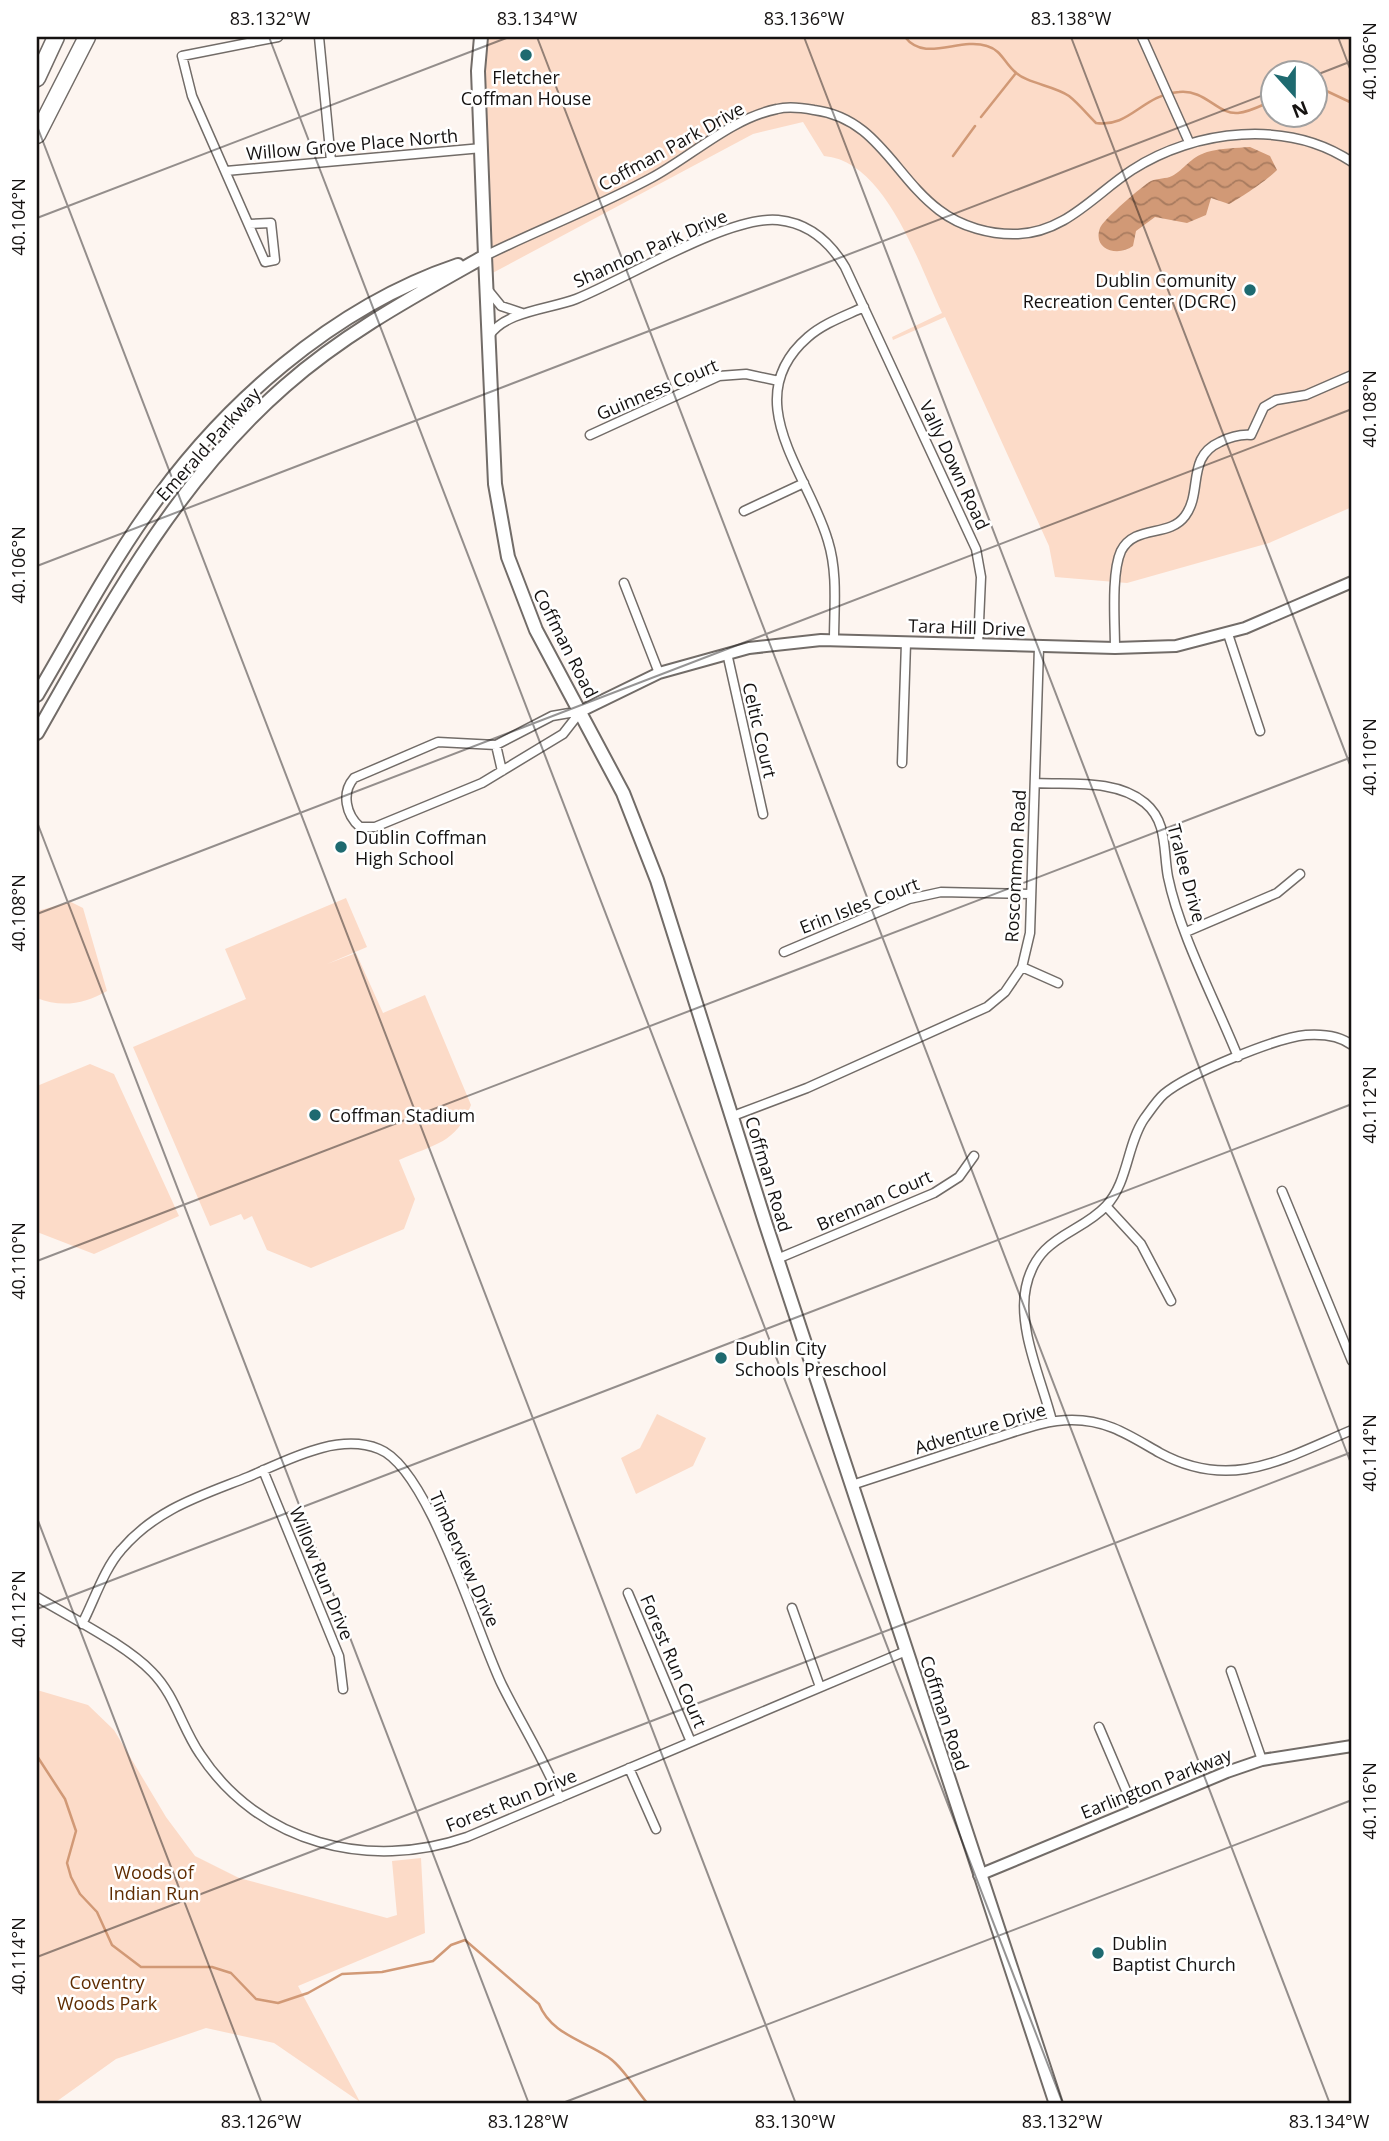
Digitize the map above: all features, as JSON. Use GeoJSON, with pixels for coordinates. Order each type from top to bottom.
{"type":"FeatureCollection","features":[{"type":"Feature","properties":{"kind":"highway"},"geometry":{"type":"LineString","coordinates":[[37,78],[56,37]]}},
{"type":"Feature","properties":{"kind":"highway"},"geometry":{"type":"LineString","coordinates":[[37,135],[87,37]]}},
{"type":"Feature","properties":{"kind":"main road"},"geometry":{"type":"LineString","coordinates":[[481,37],[478,71],[485,256]]}},
{"type":"Feature","properties":{"kind":"main road","name":"Coffman Road"},"geometry":{"type":"LineString","coordinates":[[485,256],[495,484],[503,538],[536,630],[581,711],[638,827],[777,1259],[1056,2104]]}},
{"type":"Feature","properties":{"kind":"main road","name":"Emerald Parkway"},"geometry":{"type":"LineString","coordinates":[[37,695],[147,513],[212,432],[271,376],[348,319],[421,277],[485,256]]}},
{"type":"Feature","properties":{"kind":"main road","name":"Emerald Parkway"},"geometry":{"type":"LineString","coordinates":[[37,733],[163,522],[226,446],[284,387],[343,340],[485,256]]}},
{"type":"Feature","properties":{"kind":"street"},"geometry":{"type":"LineString","coordinates":[[249,224],[271,223],[275,260],[265,262],[187,84],[182,56],[278,37]]}},
{"type":"Feature","properties":{"kind":"street"},"geometry":{"type":"LineString","coordinates":[[319,37],[331,161]]}},
{"type":"Feature","properties":{"kind":"street"},"geometry":{"type":"LineString","coordinates":[[1142,37],[1189,142]]}},
{"type":"Feature","properties":{"kind":"street","name":"Coffman Park Drive"},"geometry":{"type":"LineString","coordinates":[[485,256],[624,192],[746,120],[778,108],[819,110],[850,121],[876,140],[938,210],[961,223],[990,232],[1019,234],[1060,223],[1131,170],[1189,142],[1235,135],[1281,137],[1327,146],[1352,162]]}},
{"type":"Feature","properties":{"kind":"street","name":"Willow Grove Place North"},"geometry":{"type":"LineString","coordinates":[[226,170],[482,148]]}},
{"type":"Feature","properties":{"kind":"street","name":"Shannon Park Drive"},"geometry":{"type":"LineString","coordinates":[[489,337],[507,321],[577,299],[730,228],[756,220],[793,222],[826,241],[845,267],[864,307]]}},
{"type":"Feature","properties":{"kind":"street"},"geometry":{"type":"LineString","coordinates":[[486,287],[496,302],[508,309],[532,313]]}},
{"type":"Feature","properties":{"kind":"street"},"geometry":{"type":"LineString","coordinates":[[834,641],[832,559],[823,525],[778,422],[779,381],[787,363],[809,337],[864,307]]}},
{"type":"Feature","properties":{"kind":"street","name":"Vally Down Road"},"geometry":{"type":"LineString","coordinates":[[864,307],[976,549],[981,576],[978,645]]}},
{"type":"Feature","properties":{"kind":"street","name":"Guinness Court"},"geometry":{"type":"LineString","coordinates":[[590,435],[719,376],[746,374],[779,381]]}},
{"type":"Feature","properties":{"kind":"street"},"geometry":{"type":"LineString","coordinates":[[1115,648],[1119,558],[1129,541],[1146,531],[1180,522],[1187,514],[1199,462],[1214,444],[1242,434],[1251,435],[1264,407],[1276,400],[1296,399],[1352,375]]}},
{"type":"Feature","properties":{"kind":"street"},"geometry":{"type":"LineString","coordinates":[[744,511],[804,483]]}},
{"type":"Feature","properties":{"kind":"street"},"geometry":{"type":"LineString","coordinates":[[624,583],[659,673]]}},
{"type":"Feature","properties":{"kind":"street","name":"Tara Hill Drive"},"geometry":{"type":"LineString","coordinates":[[581,711],[659,673],[727,653],[773,645],[834,641],[1039,647],[1176,646],[1228,634],[1352,583]]}},
{"type":"Feature","properties":{"kind":"street"},"geometry":{"type":"LineString","coordinates":[[1228,634],[1261,731]]}},
{"type":"Feature","properties":{"kind":"street"},"geometry":{"type":"LineString","coordinates":[[902,763],[906,643]]}},
{"type":"Feature","properties":{"kind":"street","name":"Roscommon Road"},"geometry":{"type":"LineString","coordinates":[[733,1116],[966,1020],[1005,992],[1021,967],[1030,933],[1039,647]]}},
{"type":"Feature","properties":{"kind":"street","name":"Celtic Court"},"geometry":{"type":"LineString","coordinates":[[727,653],[763,814]]}},
{"type":"Feature","properties":{"kind":"street"},"geometry":{"type":"LineString","coordinates":[[581,711],[563,734],[502,771],[459,793],[370,829],[357,825],[345,799],[347,787],[354,778],[430,744],[445,741],[496,746],[552,716],[581,711]]}},
{"type":"Feature","properties":{"kind":"street"},"geometry":{"type":"LineString","coordinates":[[496,746],[502,771]]}},
{"type":"Feature","properties":{"kind":"street","name":"Tralee Drive"},"geometry":{"type":"LineString","coordinates":[[1036,783],[1105,786],[1127,791],[1147,804],[1162,827],[1168,876],[1186,932],[1238,1058]]}},
{"type":"Feature","properties":{"kind":"street"},"geometry":{"type":"LineString","coordinates":[[1186,932],[1277,893],[1300,874]]}},
{"type":"Feature","properties":{"kind":"street","name":"Erin Isles Court"},"geometry":{"type":"LineString","coordinates":[[784,952],[909,899],[941,892],[1031,894]]}},
{"type":"Feature","properties":{"kind":"street"},"geometry":{"type":"LineString","coordinates":[[1021,967],[1058,983]]}},
{"type":"Feature","properties":{"kind":"street"},"geometry":{"type":"LineString","coordinates":[[1052,1421],[1024,1323],[1026,1284],[1039,1257],[1059,1237],[1106,1206],[1122,1178],[1142,1122],[1164,1094],[1193,1076],[1300,1036],[1329,1036],[1350,1043],[1352,1033]]}},
{"type":"Feature","properties":{"kind":"street","name":"Brennan Court"},"geometry":{"type":"LineString","coordinates":[[777,1259],[934,1193],[959,1177],[974,1156]]}},
{"type":"Feature","properties":{"kind":"street"},"geometry":{"type":"LineString","coordinates":[[1282,1191],[1352,1361]]}},
{"type":"Feature","properties":{"kind":"street"},"geometry":{"type":"LineString","coordinates":[[1106,1206],[1141,1244],[1171,1301]]}},
{"type":"Feature","properties":{"kind":"street","name":"Adventure Drive"},"geometry":{"type":"LineString","coordinates":[[852,1485],[1052,1421],[1089,1420],[1113,1426],[1161,1453],[1214,1472],[1232,1472],[1270,1464],[1352,1430]]}},
{"type":"Feature","properties":{"kind":"street","name":"Timberview Drive"},"geometry":{"type":"LineString","coordinates":[[82,1625],[120,1551],[162,1512],[306,1453],[353,1444],[380,1449],[397,1461],[425,1500],[502,1685],[541,1752],[560,1798]]}},
{"type":"Feature","properties":{"kind":"street","name":"Willow Run Drive"},"geometry":{"type":"LineString","coordinates":[[262,1471],[339,1656],[342,1689]]}},
{"type":"Feature","properties":{"kind":"street","name":"Forest Run Court"},"geometry":{"type":"LineString","coordinates":[[628,1593],[691,1742]]}},
{"type":"Feature","properties":{"kind":"street","name":"Forest Run Drive"},"geometry":{"type":"LineString","coordinates":[[37,1597],[151,1671],[166,1689],[184,1728],[215,1776],[259,1814],[303,1837],[335,1847],[389,1853],[418,1850],[467,1837],[906,1651]]}},
{"type":"Feature","properties":{"kind":"street"},"geometry":{"type":"LineString","coordinates":[[792,1608],[820,1687]]}},
{"type":"Feature","properties":{"kind":"street"},"geometry":{"type":"LineString","coordinates":[[1231,1671],[1262,1760]]}},
{"type":"Feature","properties":{"kind":"street"},"geometry":{"type":"LineString","coordinates":[[1099,1727],[1134,1809]]}},
{"type":"Feature","properties":{"kind":"street","name":"Earlington Parkway"},"geometry":{"type":"LineString","coordinates":[[979,1875],[1134,1809],[1262,1760],[1352,1746]]}},
{"type":"Feature","properties":{"kind":"street"},"geometry":{"type":"LineString","coordinates":[[629,1768],[656,1829]]}},
{"type":"Feature","properties":{"kind":"green space"},"geometry":{"type":"Polygon","coordinates":[[[481,37],[1352,37],[1352,507],[1269,543],[1127,583],[1055,577],[1049,546],[945,317],[893,340],[892,337],[942,313],[910,243],[882,195],[865,176],[846,162],[824,156],[803,122],[753,134],[485,277],[481,37]]]}},
{"type":"Feature","properties":{"kind":"green space","name":"Coffman Stadium"},"geometry":{"type":"Polygon","coordinates":[[[346,898],[367,947],[327,964],[356,953],[383,1013],[425,995],[471,1105],[465,1118],[451,1135],[433,1146],[399,1160],[415,1199],[404,1229],[311,1268],[267,1250],[252,1216],[244,1220],[241,1214],[210,1226],[133,1047],[246,999],[225,949],[346,898]]]}},
{"type":"Feature","properties":{"kind":"green space"},"geometry":{"type":"Polygon","coordinates":[[[71,902],[83,908],[107,991],[82,1002],[55,1003],[37,998],[37,911],[71,902]]]}},
{"type":"Feature","properties":{"kind":"green space"},"geometry":{"type":"Polygon","coordinates":[[[90,1064],[114,1074],[179,1216],[94,1254],[37,1232],[37,1086],[90,1064]]]}},
{"type":"Feature","properties":{"kind":"green space"},"geometry":{"type":"Polygon","coordinates":[[[657,1414],[706,1438],[693,1466],[636,1494],[621,1458],[640,1448],[657,1414]]]}},
{"type":"Feature","properties":{"kind":"green space"},"geometry":{"type":"Polygon","coordinates":[[[37,1690],[88,1705],[114,1730],[166,1817],[195,1856],[239,1878],[387,1918],[397,1915],[392,1861],[421,1858],[425,1933],[298,1986],[360,2102],[274,2043],[206,2028],[116,2059],[53,2104],[37,2104],[37,1690]]]}},
{"type":"Feature","properties":{"kind":"water"},"geometry":{"type":"Polygon","coordinates":[[[1250,147],[1270,156],[1277,170],[1240,198],[1229,204],[1211,198],[1206,215],[1187,223],[1155,217],[1136,231],[1133,246],[1127,249],[1114,251],[1100,242],[1100,228],[1103,224],[1151,181],[1172,176],[1207,152],[1250,147]]]}},
{"type":"Feature","properties":{"kind":"waterway"},"geometry":{"type":"LineString","coordinates":[[905,37],[922,48],[965,44],[992,48],[1019,75],[1069,96],[1096,123],[1118,121],[1155,99],[1179,92],[1196,94],[1231,113],[1260,106]]}},
{"type":"Feature","properties":{"kind":"waterway"},"geometry":{"type":"LineString","coordinates":[[981,117],[1016,73]]}},
{"type":"Feature","properties":{"kind":"waterway"},"geometry":{"type":"LineString","coordinates":[[1330,93],[1352,103]]}},
{"type":"Feature","properties":{"kind":"waterway"},"geometry":{"type":"LineString","coordinates":[[953,156],[975,126]]}},
{"type":"Feature","properties":{"kind":"waterway"},"geometry":{"type":"LineString","coordinates":[[37,1756],[65,1799],[76,1831],[67,1863],[71,1877],[80,1894],[97,1912],[112,1945],[141,1967],[212,1967],[231,1973],[256,1999],[278,2003],[308,1993],[342,1974],[382,1972],[433,1961],[451,1945],[465,1940],[539,2004],[551,2023],[614,2061],[648,2104]]}},
{"type":"Feature","properties":{"kind":"place","name":"Fletcher Coffman House"},"geometry":{"type":"Point","coordinates":[526,55]}},
{"type":"Feature","properties":{"kind":"place","name":"Dublin Comunity Recreation Center (DCRC)"},"geometry":{"type":"Point","coordinates":[1250,290]}},
{"type":"Feature","properties":{"kind":"place","name":"Dublin Coffman High School"},"geometry":{"type":"Point","coordinates":[341,847]}},
{"type":"Feature","properties":{"kind":"place","name":"Coffman Stadium"},"geometry":{"type":"Point","coordinates":[315,1115]}},
{"type":"Feature","properties":{"kind":"place","name":"Dublin City Schools Preschool"},"geometry":{"type":"Point","coordinates":[721,1358]}},
{"type":"Feature","properties":{"kind":"place","name":"Dublin Baptist Church"},"geometry":{"type":"Point","coordinates":[1098,1953]}},
{"type":"Feature","properties":{"kind":"park label","name":"Woods of Indian Run"},"geometry":{"type":"Point","coordinates":[154,1882]}},
{"type":"Feature","properties":{"kind":"park label","name":"Coventry Woods Park"},"geometry":{"type":"Point","coordinates":[107,1992]}}]}
